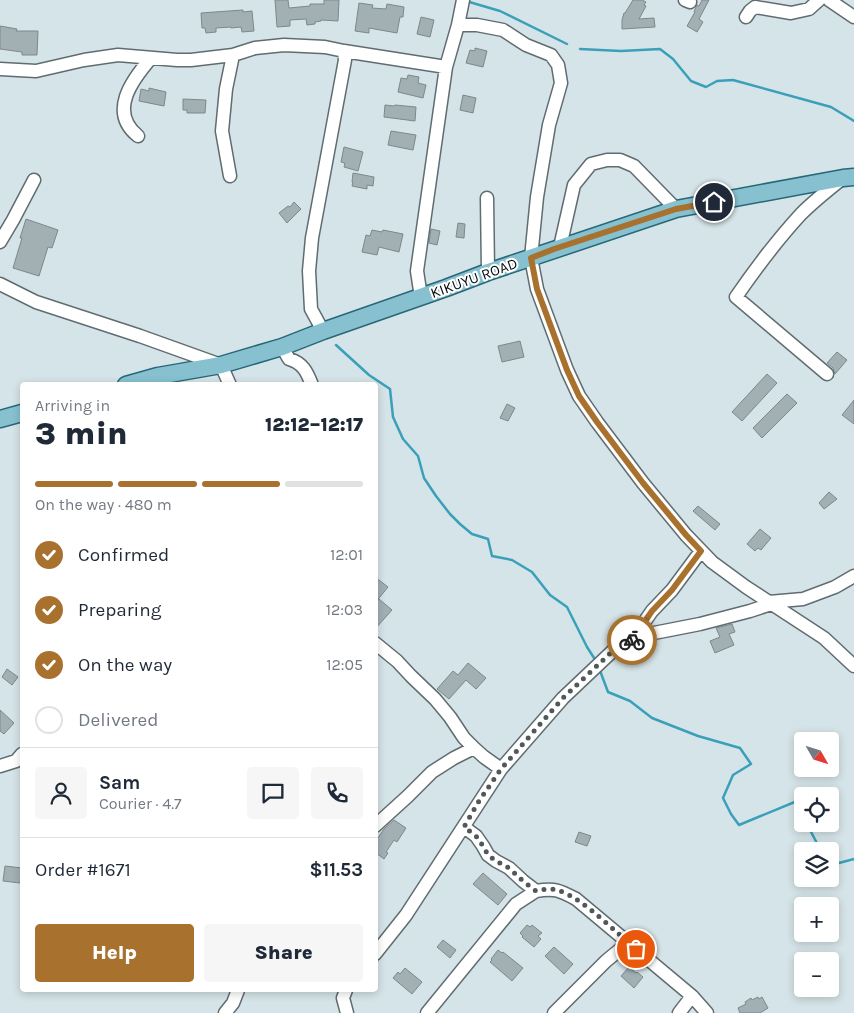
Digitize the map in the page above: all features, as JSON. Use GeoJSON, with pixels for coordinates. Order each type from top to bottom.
{"type":"FeatureCollection","features":[{"type":"Feature","properties":{"kind":"main road","name":"KIKUYU ROAD"},"geometry":{"type":"LineString","coordinates":[[137,382],[158,376],[221,365],[282,347],[488,272],[676,209],[848,177]]}},
{"type":"Feature","properties":{"kind":"main road"},"geometry":{"type":"LineString","coordinates":[[0,419],[20,414]]}},
{"type":"Feature","properties":{"kind":"street"},"geometry":{"type":"LineString","coordinates":[[421,297],[417,271],[446,67],[463,0]]}},
{"type":"Feature","properties":{"kind":"street"},"geometry":{"type":"LineString","coordinates":[[746,17],[755,7],[791,14],[808,9],[819,0]]}},
{"type":"Feature","properties":{"kind":"street"},"geometry":{"type":"LineString","coordinates":[[829,0],[854,17]]}},
{"type":"Feature","properties":{"kind":"street"},"geometry":{"type":"LineString","coordinates":[[458,25],[477,25],[503,30],[526,44],[551,55],[558,65],[561,83],[549,124],[537,197],[531,258],[537,289],[567,370],[579,396],[643,483],[686,535],[712,562],[824,638],[854,666]]}},
{"type":"Feature","properties":{"kind":"street"},"geometry":{"type":"LineString","coordinates":[[0,69],[36,71],[84,60],[118,55],[191,60],[233,55],[255,48],[284,45],[325,47],[446,67]]}},
{"type":"Feature","properties":{"kind":"street"},"geometry":{"type":"LineString","coordinates":[[323,331],[311,309],[309,271],[312,238],[344,60],[344,51]]}},
{"type":"Feature","properties":{"kind":"street"},"geometry":{"type":"LineString","coordinates":[[230,176],[222,131],[226,89],[233,55]]}},
{"type":"Feature","properties":{"kind":"street"},"geometry":{"type":"LineString","coordinates":[[138,136],[130,129],[125,120],[123,108],[134,80],[151,58]]}},
{"type":"Feature","properties":{"kind":"street"},"geometry":{"type":"LineString","coordinates":[[560,247],[574,185],[591,164],[607,160],[620,160],[634,166],[676,209]]}},
{"type":"Feature","properties":{"kind":"street"},"geometry":{"type":"LineString","coordinates":[[827,374],[736,297],[762,259],[803,212],[848,177]]}},
{"type":"Feature","properties":{"kind":"street"},"geometry":{"type":"LineString","coordinates":[[0,242],[34,180]]}},
{"type":"Feature","properties":{"kind":"street"},"geometry":{"type":"LineString","coordinates":[[487,198],[488,272]]}},
{"type":"Feature","properties":{"kind":"street"},"geometry":{"type":"LineString","coordinates":[[0,284],[36,302],[221,365],[229,382]]}},
{"type":"Feature","properties":{"kind":"street"},"geometry":{"type":"LineString","coordinates":[[282,347],[289,359],[301,365],[308,374],[311,382]]}},
{"type":"Feature","properties":{"kind":"street"},"geometry":{"type":"LineString","coordinates":[[631,641],[652,611],[672,590],[701,551]]}},
{"type":"Feature","properties":{"kind":"street"},"geometry":{"type":"LineString","coordinates":[[378,949],[406,915],[501,769],[563,698],[619,645],[654,633],[700,624],[750,611],[770,603],[803,599],[836,587],[854,576]]}},
{"type":"Feature","properties":{"kind":"street"},"geometry":{"type":"LineString","coordinates":[[378,645],[397,661],[435,699],[464,738],[484,758],[501,769]]}},
{"type":"Feature","properties":{"kind":"street"},"geometry":{"type":"LineString","coordinates":[[378,818],[408,796],[432,772],[474,748]]}},
{"type":"Feature","properties":{"kind":"street"},"geometry":{"type":"LineString","coordinates":[[0,766],[16,760],[20,756]]}},
{"type":"Feature","properties":{"kind":"street"},"geometry":{"type":"LineString","coordinates":[[464,827],[476,836],[488,855],[509,868],[536,891]]}},
{"type":"Feature","properties":{"kind":"street"},"geometry":{"type":"LineString","coordinates":[[428,1013],[516,904],[536,891],[547,889],[558,890],[576,899],[692,996],[707,1013]]}},
{"type":"Feature","properties":{"kind":"street"},"geometry":{"type":"LineString","coordinates":[[554,1013],[606,961],[628,942]]}},
{"type":"Feature","properties":{"kind":"street"},"geometry":{"type":"LineString","coordinates":[[225,1013],[233,1003],[237,992]]}},
{"type":"Feature","properties":{"kind":"street"},"geometry":{"type":"LineString","coordinates":[[345,992],[343,998],[347,1013]]}},
{"type":"Feature","properties":{"kind":"street"},"geometry":{"type":"LineString","coordinates":[[679,1013],[692,996]]}},
{"type":"Feature","properties":{"kind":"building"},"geometry":{"type":"Polygon","coordinates":[[[275,0],[288,0],[289,8],[310,6],[310,4],[324,4],[324,0],[339,0],[338,21],[321,20],[315,22],[315,24],[307,25],[306,19],[290,20],[290,26],[277,27],[275,0]]]}},
{"type":"Feature","properties":{"kind":"building"},"geometry":{"type":"Polygon","coordinates":[[[633,0],[646,2],[644,5],[646,6],[639,19],[654,18],[655,27],[622,29],[624,13],[633,0]]]}},
{"type":"Feature","properties":{"kind":"building"},"geometry":{"type":"Polygon","coordinates":[[[702,0],[709,0],[699,19],[703,22],[697,32],[687,26],[697,5],[699,6],[702,0]]]}},
{"type":"Feature","properties":{"kind":"building"},"geometry":{"type":"Polygon","coordinates":[[[359,3],[373,5],[372,8],[386,9],[387,4],[404,7],[403,17],[400,17],[397,33],[369,28],[369,33],[355,31],[359,3]]]}},
{"type":"Feature","properties":{"kind":"building"},"geometry":{"type":"Polygon","coordinates":[[[243,10],[243,12],[252,11],[254,31],[242,32],[241,27],[231,27],[216,28],[216,32],[206,33],[205,28],[202,28],[201,13],[243,10]]]}},
{"type":"Feature","properties":{"kind":"building"},"geometry":{"type":"Polygon","coordinates":[[[421,17],[434,20],[430,37],[417,34],[421,17]]]}},
{"type":"Feature","properties":{"kind":"building"},"geometry":{"type":"Polygon","coordinates":[[[0,26],[17,29],[16,31],[38,31],[37,55],[22,55],[22,52],[0,49],[0,26]]]}},
{"type":"Feature","properties":{"kind":"building"},"geometry":{"type":"Polygon","coordinates":[[[475,48],[487,51],[483,67],[466,63],[470,50],[475,51],[475,48]]]}},
{"type":"Feature","properties":{"kind":"building"},"geometry":{"type":"Polygon","coordinates":[[[408,75],[419,77],[418,83],[426,85],[423,98],[398,92],[401,78],[407,79],[408,75]]]}},
{"type":"Feature","properties":{"kind":"building"},"geometry":{"type":"Polygon","coordinates":[[[149,88],[166,92],[164,106],[139,101],[141,89],[149,91],[149,88]]]}},
{"type":"Feature","properties":{"kind":"building"},"geometry":{"type":"Polygon","coordinates":[[[463,95],[476,98],[473,113],[460,110],[463,95]]]}},
{"type":"Feature","properties":{"kind":"building"},"geometry":{"type":"Polygon","coordinates":[[[183,99],[206,100],[205,113],[187,113],[187,110],[183,110],[183,99]]]}},
{"type":"Feature","properties":{"kind":"building"},"geometry":{"type":"Polygon","coordinates":[[[385,105],[416,107],[415,121],[384,117],[385,105]]]}},
{"type":"Feature","properties":{"kind":"building"},"geometry":{"type":"Polygon","coordinates":[[[391,131],[416,135],[413,150],[388,145],[391,131]]]}},
{"type":"Feature","properties":{"kind":"building"},"geometry":{"type":"Polygon","coordinates":[[[344,147],[363,152],[358,171],[344,167],[345,163],[341,162],[344,147]]]}},
{"type":"Feature","properties":{"kind":"building"},"geometry":{"type":"Polygon","coordinates":[[[353,173],[374,177],[373,186],[367,185],[367,189],[352,186],[353,173]]]}},
{"type":"Feature","properties":{"kind":"building"},"geometry":{"type":"Polygon","coordinates":[[[294,202],[301,209],[287,223],[279,213],[288,206],[290,207],[294,202]]]}},
{"type":"Feature","properties":{"kind":"building"},"geometry":{"type":"Polygon","coordinates":[[[26,219],[58,230],[52,248],[48,247],[39,276],[13,268],[26,219]]]}},
{"type":"Feature","properties":{"kind":"building"},"geometry":{"type":"Polygon","coordinates":[[[458,223],[465,224],[464,238],[456,237],[458,223]]]}},
{"type":"Feature","properties":{"kind":"building"},"geometry":{"type":"Polygon","coordinates":[[[431,229],[440,231],[437,245],[429,243],[431,229]]]}},
{"type":"Feature","properties":{"kind":"building"},"geometry":{"type":"Polygon","coordinates":[[[372,230],[403,234],[399,252],[379,247],[377,255],[362,252],[366,235],[370,236],[372,230]]]}},
{"type":"Feature","properties":{"kind":"building"},"geometry":{"type":"Polygon","coordinates":[[[520,341],[524,357],[502,362],[498,346],[520,341]]]}},
{"type":"Feature","properties":{"kind":"building"},"geometry":{"type":"Polygon","coordinates":[[[837,352],[847,360],[835,374],[833,368],[827,363],[837,352]]]}},
{"type":"Feature","properties":{"kind":"building"},"geometry":{"type":"Polygon","coordinates":[[[767,374],[777,383],[742,421],[732,412],[767,374]]]}},
{"type":"Feature","properties":{"kind":"building"},"geometry":{"type":"Polygon","coordinates":[[[787,394],[797,403],[762,438],[753,428],[787,394]]]}},
{"type":"Feature","properties":{"kind":"building"},"geometry":{"type":"Polygon","coordinates":[[[854,400],[854,424],[842,415],[854,400]]]}},
{"type":"Feature","properties":{"kind":"building"},"geometry":{"type":"Polygon","coordinates":[[[507,404],[515,408],[508,421],[500,418],[507,404]]]}},
{"type":"Feature","properties":{"kind":"building"},"geometry":{"type":"Polygon","coordinates":[[[829,492],[837,499],[824,509],[819,503],[829,492]]]}},
{"type":"Feature","properties":{"kind":"building"},"geometry":{"type":"Polygon","coordinates":[[[698,506],[720,524],[715,530],[693,511],[698,506]]]}},
{"type":"Feature","properties":{"kind":"building"},"geometry":{"type":"Polygon","coordinates":[[[760,529],[771,538],[761,550],[758,548],[755,551],[747,544],[760,529]]]}},
{"type":"Feature","properties":{"kind":"building"},"geometry":{"type":"Polygon","coordinates":[[[378,579],[388,587],[378,599],[378,579]]]}},
{"type":"Feature","properties":{"kind":"building"},"geometry":{"type":"Polygon","coordinates":[[[379,599],[392,610],[378,626],[379,599]]]}},
{"type":"Feature","properties":{"kind":"building"},"geometry":{"type":"Polygon","coordinates":[[[732,624],[735,632],[729,634],[734,645],[715,653],[710,641],[720,637],[716,628],[732,624]]]}},
{"type":"Feature","properties":{"kind":"building"},"geometry":{"type":"Polygon","coordinates":[[[468,663],[486,678],[476,689],[466,680],[449,699],[437,689],[453,671],[458,675],[468,663]]]}},
{"type":"Feature","properties":{"kind":"building"},"geometry":{"type":"Polygon","coordinates":[[[7,669],[18,677],[12,685],[2,677],[7,669]]]}},
{"type":"Feature","properties":{"kind":"building"},"geometry":{"type":"Polygon","coordinates":[[[0,710],[14,723],[4,734],[0,731],[0,710]]]}},
{"type":"Feature","properties":{"kind":"building"},"geometry":{"type":"Polygon","coordinates":[[[394,820],[406,828],[397,842],[394,840],[384,859],[378,854],[378,838],[394,820]]]}},
{"type":"Feature","properties":{"kind":"building"},"geometry":{"type":"Polygon","coordinates":[[[579,832],[591,836],[587,846],[575,842],[579,832]]]}},
{"type":"Feature","properties":{"kind":"building"},"geometry":{"type":"Polygon","coordinates":[[[5,866],[20,868],[20,883],[3,881],[5,866]]]}},
{"type":"Feature","properties":{"kind":"building"},"geometry":{"type":"Polygon","coordinates":[[[483,873],[507,894],[498,905],[473,884],[483,873]]]}},
{"type":"Feature","properties":{"kind":"building"},"geometry":{"type":"Polygon","coordinates":[[[527,925],[530,927],[532,925],[542,933],[538,936],[541,939],[534,947],[520,933],[527,925]]]}},
{"type":"Feature","properties":{"kind":"building"},"geometry":{"type":"Polygon","coordinates":[[[443,940],[456,950],[450,958],[437,947],[443,940]]]}},
{"type":"Feature","properties":{"kind":"building"},"geometry":{"type":"Polygon","coordinates":[[[554,947],[573,964],[564,974],[545,956],[554,947]]]}},
{"type":"Feature","properties":{"kind":"building"},"geometry":{"type":"Polygon","coordinates":[[[498,950],[523,968],[512,981],[490,962],[498,950]]]}},
{"type":"Feature","properties":{"kind":"building"},"geometry":{"type":"Polygon","coordinates":[[[629,967],[643,977],[634,988],[621,976],[629,967]]]}},
{"type":"Feature","properties":{"kind":"building"},"geometry":{"type":"Polygon","coordinates":[[[405,968],[422,982],[412,994],[393,978],[405,968]]]}},
{"type":"Feature","properties":{"kind":"building"},"geometry":{"type":"Polygon","coordinates":[[[758,997],[759,999],[762,997],[768,1008],[760,1013],[740,1013],[738,1008],[746,1004],[745,1002],[751,998],[752,1000],[758,997]]]}},
{"type":"Feature","properties":{"kind":"waterway"},"geometry":{"type":"LineString","coordinates":[[466,1],[500,11],[567,44]]}},
{"type":"Feature","properties":{"kind":"waterway"},"geometry":{"type":"LineString","coordinates":[[580,49],[621,51],[660,49],[673,59],[691,81],[706,87],[717,81],[733,80],[831,107],[854,121]]}},
{"type":"Feature","properties":{"kind":"waterway"},"geometry":{"type":"LineString","coordinates":[[336,345],[369,375],[390,389],[393,417],[403,439],[418,456],[424,478],[450,514],[472,534],[488,539],[492,556],[512,560],[532,572],[550,595],[567,607],[596,661]]}},
{"type":"Feature","properties":{"kind":"waterway"},"geometry":{"type":"LineString","coordinates":[[599,668],[608,692],[630,701],[652,718],[698,736],[740,748],[751,764],[733,775],[723,798],[739,825],[794,802]]}},
{"type":"Feature","properties":{"kind":"waterway"},"geometry":{"type":"LineString","coordinates":[[811,832],[816,842]]}},
{"type":"Feature","properties":{"kind":"waterway"},"geometry":{"type":"LineString","coordinates":[[839,863],[854,859]]}},
{"type":"Feature","properties":{"kind":"way so far"},"geometry":{"type":"LineString","coordinates":[[632,640],[619,645],[563,698],[501,769],[464,827],[476,836],[488,855],[509,868],[536,891],[558,890],[576,899],[636,949]]}},
{"type":"Feature","properties":{"kind":"route"},"geometry":{"type":"LineString","coordinates":[[632,640],[652,611],[672,590],[701,551],[643,483],[579,396],[567,370],[537,289],[531,258],[676,209],[714,202]]}}]}
